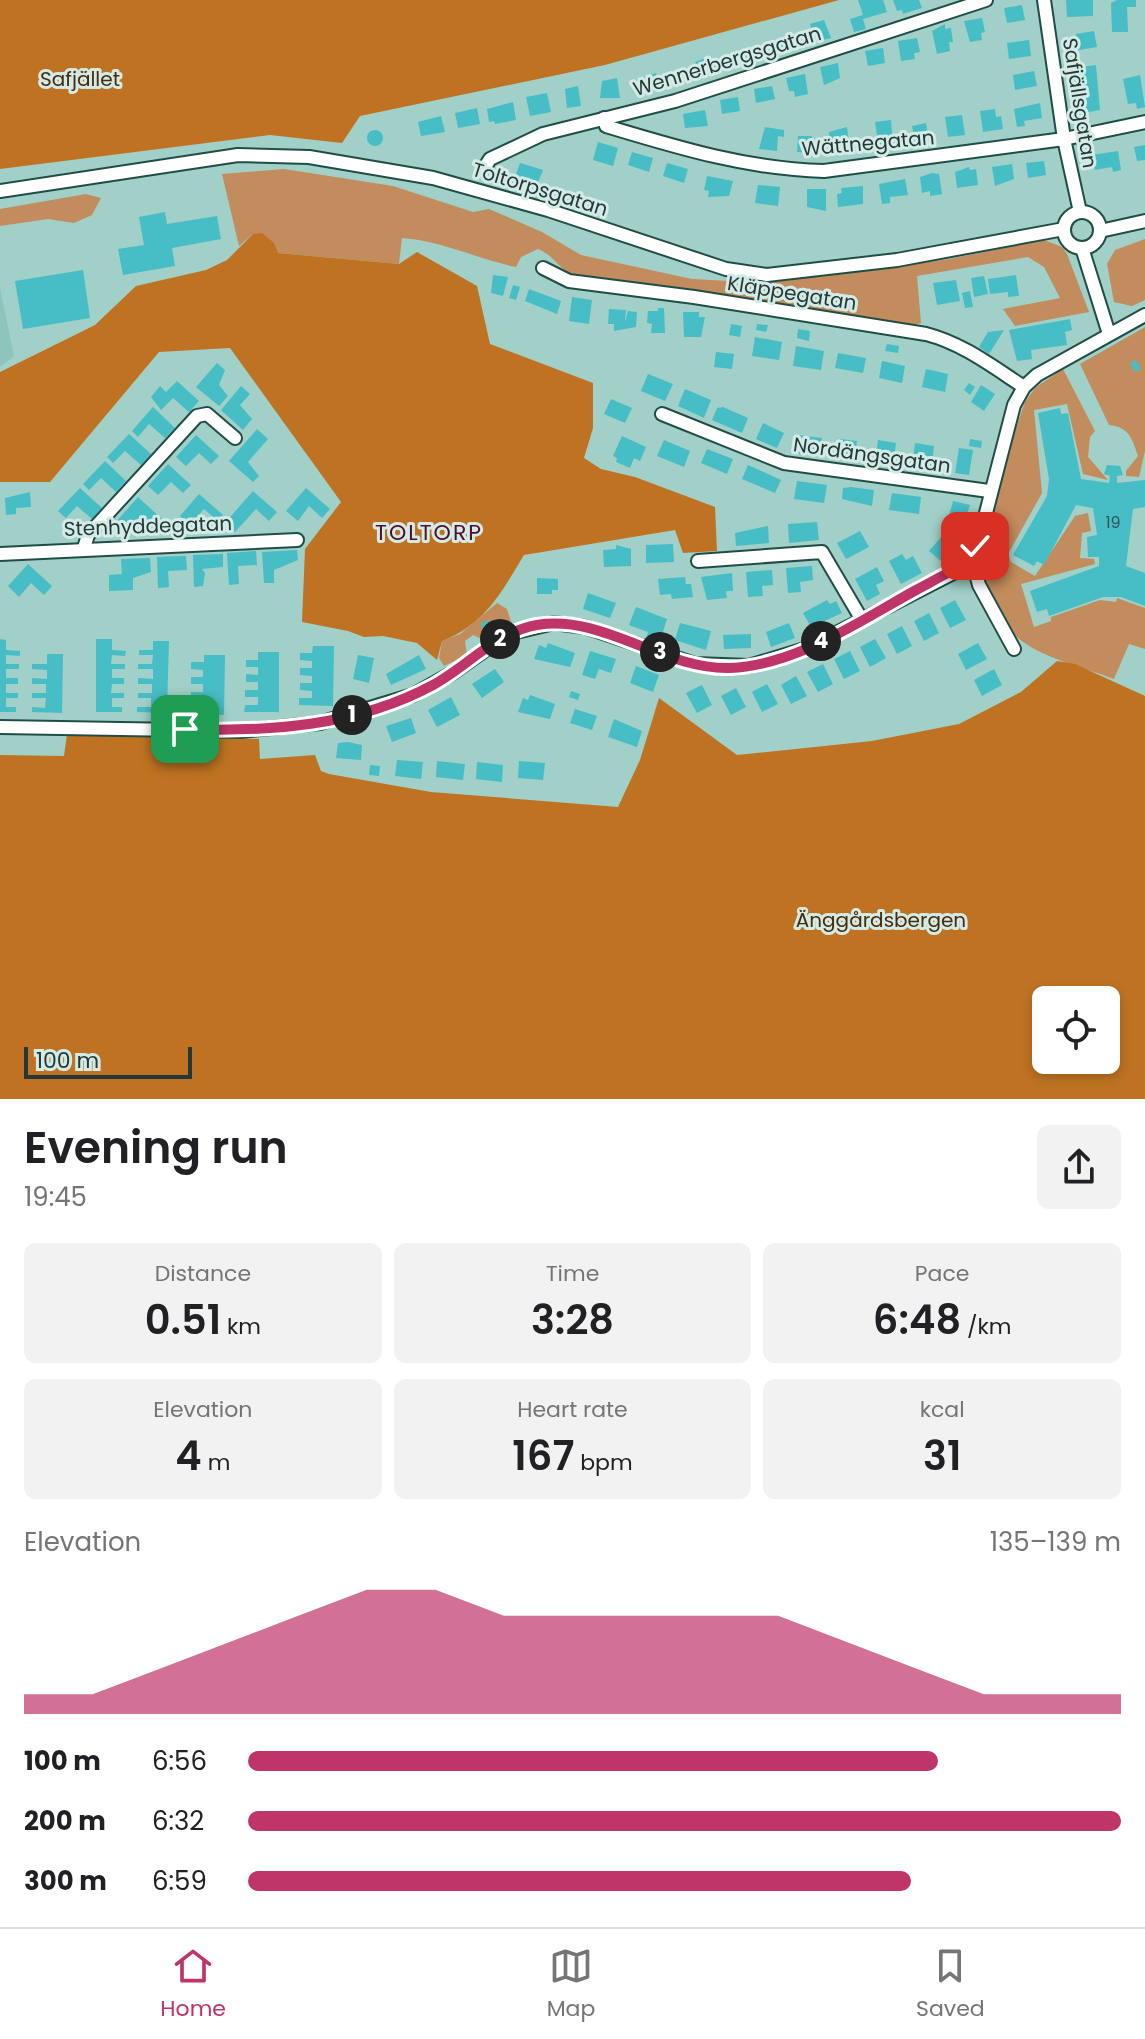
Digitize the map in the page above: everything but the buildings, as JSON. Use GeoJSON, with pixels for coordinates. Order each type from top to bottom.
{"type":"FeatureCollection","features":[{"type":"Feature","properties":{"kind":"street","name":"Wennerbergsgatan"},"geometry":{"type":"LineString","coordinates":[[485,167],[490,159],[543,134],[675,101],[986,0]]}},
{"type":"Feature","properties":{"kind":"street","name":"Safjällsgatan"},"geometry":{"type":"LineString","coordinates":[[1044,0],[1064,139],[1080,212]]}},
{"type":"Feature","properties":{"kind":"street","name":"Wättnegatan"},"geometry":{"type":"LineString","coordinates":[[604,118],[606,126],[710,157],[785,170],[870,167],[1064,139],[1145,122]]}},
{"type":"Feature","properties":{"kind":"street","name":"Toltorpsgatan"},"geometry":{"type":"LineString","coordinates":[[0,191],[238,155],[309,157],[444,181],[548,210],[726,269],[767,275],[954,251],[1064,229]]}},
{"type":"Feature","properties":{"kind":"street"},"geometry":{"type":"LineString","coordinates":[[1080,212],[1092,216],[1100,231],[1094,243],[1082,248],[1069,242],[1064,229],[1069,218],[1080,212]]}},
{"type":"Feature","properties":{"kind":"street"},"geometry":{"type":"LineString","coordinates":[[1100,231],[1145,221]]}},
{"type":"Feature","properties":{"kind":"street"},"geometry":{"type":"LineString","coordinates":[[1082,248],[1109,334]]}},
{"type":"Feature","properties":{"kind":"street","name":"Kläppegatan"},"geometry":{"type":"LineString","coordinates":[[543,268],[569,281],[926,334],[943,339],[977,357],[1024,387]]}},
{"type":"Feature","properties":{"kind":"street"},"geometry":{"type":"LineString","coordinates":[[1014,649],[979,585],[973,563],[989,491],[1014,405],[1024,387],[1037,375],[1145,315]]}},
{"type":"Feature","properties":{"kind":"street"},"geometry":{"type":"LineString","coordinates":[[84,548],[88,535],[197,416],[207,414],[235,438]]}},
{"type":"Feature","properties":{"kind":"street","name":"Nordängsgatan"},"geometry":{"type":"LineString","coordinates":[[662,414],[784,463],[989,491]]}},
{"type":"Feature","properties":{"kind":"street","name":"Stenhyddegatan"},"geometry":{"type":"LineString","coordinates":[[0,554],[297,540]]}},
{"type":"Feature","properties":{"kind":"street"},"geometry":{"type":"LineString","coordinates":[[698,561],[822,552],[862,620]]}},
{"type":"Feature","properties":{"kind":"street"},"geometry":{"type":"LineString","coordinates":[[0,727],[241,731],[293,727],[349,716],[413,695],[454,672],[508,634],[537,625],[585,627],[695,664],[731,668],[788,656],[973,563]]}},
{"type":"Feature","properties":{"kind":"shaded area"},"geometry":{"type":"Polygon","coordinates":[[[284,169],[393,186],[473,212],[489,209],[542,232],[581,255],[692,279],[766,283],[949,259],[1044,240],[1062,247],[1067,254],[1089,312],[1015,326],[1003,309],[1060,298],[1044,267],[1028,257],[917,276],[921,323],[915,325],[579,277],[567,272],[538,249],[521,257],[516,267],[432,243],[402,238],[399,264],[278,253],[253,234],[239,246],[222,174],[284,169]]]}},
{"type":"Feature","properties":{"kind":"shaded area"},"geometry":{"type":"Polygon","coordinates":[[[86,194],[101,198],[92,215],[74,223],[48,219],[0,226],[0,209],[86,194]]]}},
{"type":"Feature","properties":{"kind":"shaded area"},"geometry":{"type":"Polygon","coordinates":[[[1145,239],[1145,300],[1132,306],[1114,302],[1107,264],[1115,250],[1145,239]]]}},
{"type":"Feature","properties":{"kind":"shaded area"},"geometry":{"type":"Polygon","coordinates":[[[0,288],[14,356],[0,367],[0,288]]]}},
{"type":"Feature","properties":{"kind":"shaded area"},"geometry":{"type":"Polygon","coordinates":[[[1145,327],[1145,451],[1139,477],[1126,476],[1126,471],[1138,456],[1134,444],[1129,434],[1109,425],[1080,364],[1145,327]]]}},
{"type":"Feature","properties":{"kind":"shaded area"},"geometry":{"type":"Polygon","coordinates":[[[1063,369],[1095,431],[1090,437],[1088,457],[1108,480],[1083,474],[1067,404],[1034,410],[1042,493],[1008,554],[1011,562],[1035,576],[1075,516],[1088,513],[1091,531],[1082,533],[1080,558],[1094,559],[1095,564],[1021,584],[1034,627],[1051,621],[1051,617],[1100,600],[1116,602],[1117,598],[1145,608],[1145,649],[1129,644],[1114,679],[1044,654],[1019,639],[996,607],[984,570],[984,546],[992,505],[1025,402],[1035,388],[1063,369]]]}},
{"type":"Feature","properties":{"kind":"shaded area"},"geometry":{"type":"Polygon","coordinates":[[[497,603],[507,609],[512,625],[486,641],[473,635],[465,641],[467,655],[444,666],[439,658],[442,641],[460,634],[497,603]]]}},
{"type":"Feature","properties":{"kind":"green space","name":"Safjället"},"geometry":{"type":"Polygon","coordinates":[[[0,0],[839,0],[605,65],[360,116],[342,143],[270,135],[0,169],[0,0]]]}},
{"type":"Feature","properties":{"kind":"green space"},"geometry":{"type":"Polygon","coordinates":[[[262,233],[274,243],[278,253],[399,264],[417,252],[477,286],[490,344],[593,383],[593,428],[584,458],[601,469],[635,477],[715,507],[717,551],[683,553],[675,530],[524,555],[481,616],[470,626],[442,641],[437,660],[417,643],[383,636],[364,637],[302,622],[305,549],[341,502],[230,348],[159,352],[50,482],[0,482],[0,372],[95,325],[136,286],[206,270],[227,260],[253,234],[262,233]]]}},
{"type":"Feature","properties":{"kind":"green space","name":"Änggårdsbergen"},"geometry":{"type":"Polygon","coordinates":[[[1057,661],[1075,664],[1145,696],[1145,1099],[0,1099],[0,755],[64,756],[67,734],[259,739],[260,759],[315,755],[321,771],[329,774],[431,792],[618,807],[640,760],[659,698],[737,755],[872,741],[959,724],[1021,692],[1057,661]]]}},
{"type":"Feature","properties":{"kind":"district","name":"TOLTORP"},"geometry":{"type":"Point","coordinates":[429,532]}},
{"type":"Feature","properties":{"kind":"route"},"geometry":{"type":"LineString","coordinates":[[185,729],[268,730],[320,723],[380,707],[434,684],[508,634],[554,623],[585,627],[695,664],[731,668],[770,662],[805,649],[961,566],[973,563],[975,546]]}}]}
